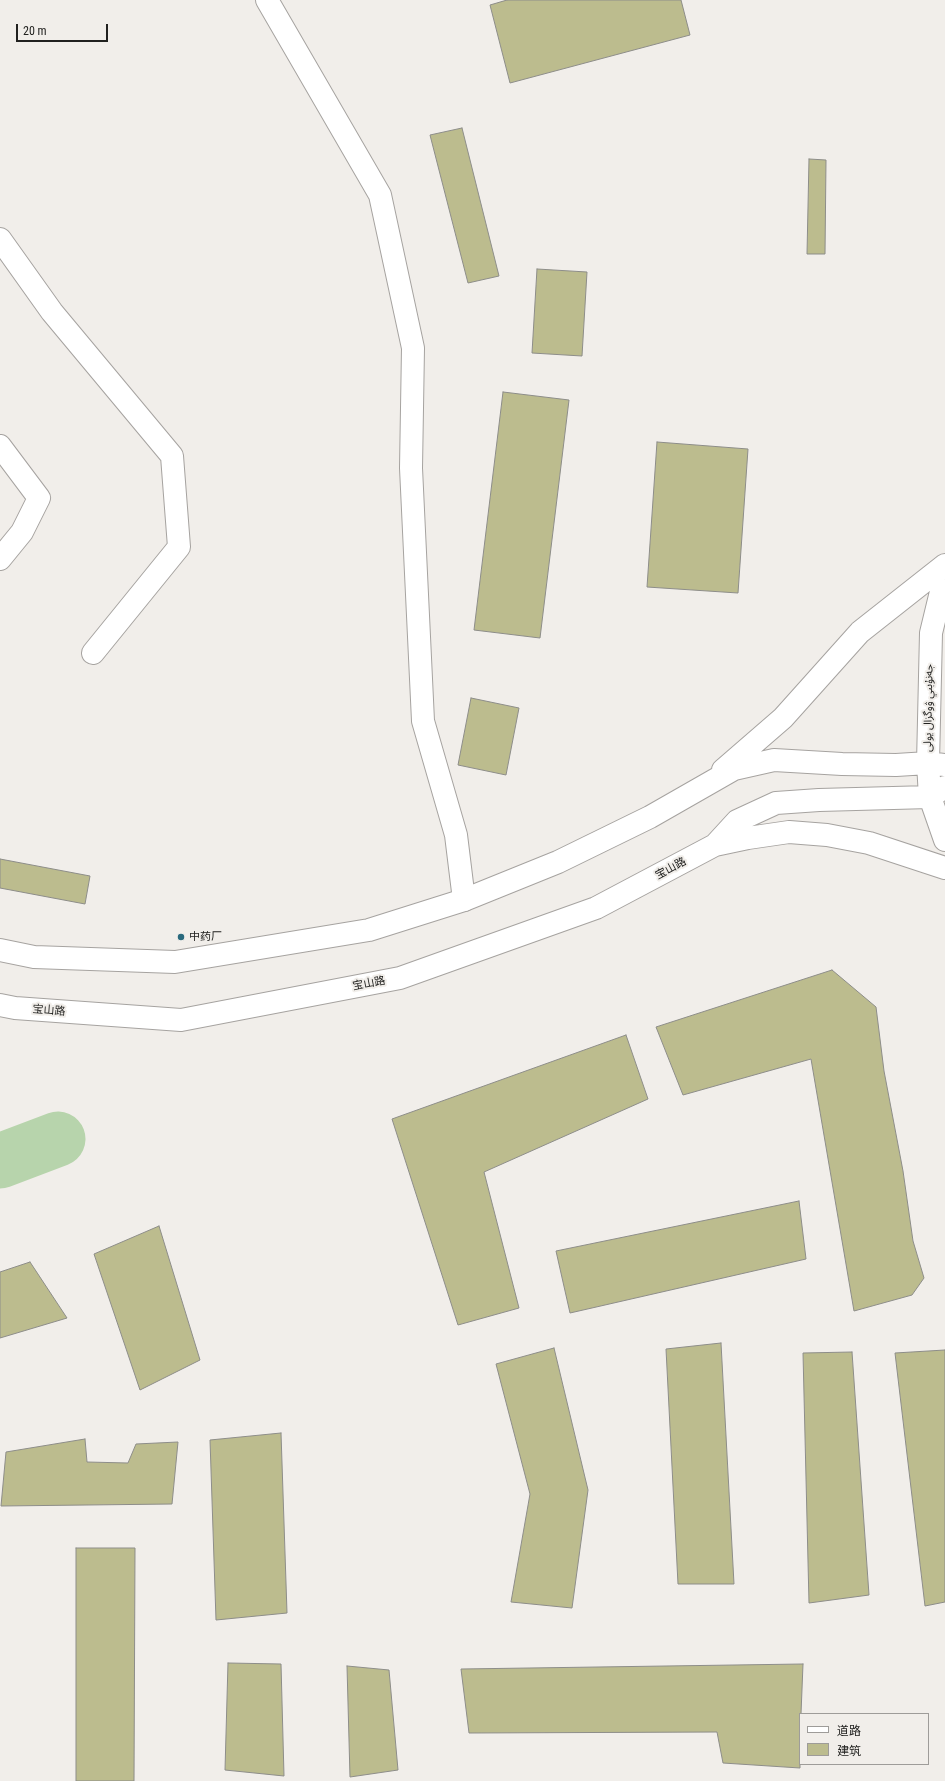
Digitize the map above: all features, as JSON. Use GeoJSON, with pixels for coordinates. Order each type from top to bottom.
{"type":"FeatureCollection","features":[{"type":"Feature","properties":{"kind":"main road"},"geometry":{"type":"LineString","coordinates":[[267,0],[380,195],[413,348],[411,468],[423,721],[456,835],[464,900]]}},
{"type":"Feature","properties":{"kind":"main road"},"geometry":{"type":"LineString","coordinates":[[0,239],[52,312],[172,456],[179,547],[93,653]]}},
{"type":"Feature","properties":{"kind":"main road"},"geometry":{"type":"LineString","coordinates":[[0,446],[39,498],[22,532],[0,558]]}},
{"type":"Feature","properties":{"kind":"main road"},"geometry":{"type":"LineString","coordinates":[[708,784],[783,718],[860,632],[945,565]]}},
{"type":"Feature","properties":{"kind":"main road","name":"جەنۇبىي ۋوگزال يولى"},"geometry":{"type":"LineString","coordinates":[[945,575],[931,633],[937,792],[945,840]]}},
{"type":"Feature","properties":{"kind":"main road"},"geometry":{"type":"LineString","coordinates":[[0,950],[34,957],[175,962],[369,930],[464,900],[558,862],[650,817],[734,769],[774,760],[842,764],[936,764]]}},
{"type":"Feature","properties":{"kind":"main road"},"geometry":{"type":"LineString","coordinates":[[715,846],[737,821],[776,803],[937,792]]}},
{"type":"Feature","properties":{"kind":"main road"},"geometry":{"type":"LineString","coordinates":[[715,846],[748,838],[790,832],[827,835],[869,843],[945,868]]}},
{"type":"Feature","properties":{"kind":"main road","name":"宝山路"},"geometry":{"type":"LineString","coordinates":[[0,1005],[16,1008],[181,1020],[400,978],[596,908],[715,846]]}},
{"type":"Feature","properties":{"kind":"building"},"geometry":{"type":"Polygon","coordinates":[[[507,0],[681,0],[690,35],[510,83],[490,5],[507,0]]]}},
{"type":"Feature","properties":{"kind":"building"},"geometry":{"type":"Polygon","coordinates":[[[462,128],[499,276],[468,283],[430,135],[462,128]]]}},
{"type":"Feature","properties":{"kind":"building"},"geometry":{"type":"Polygon","coordinates":[[[809,159],[826,160],[825,254],[807,254],[809,159]]]}},
{"type":"Feature","properties":{"kind":"building"},"geometry":{"type":"Polygon","coordinates":[[[537,269],[587,272],[582,356],[532,353],[537,269]]]}},
{"type":"Feature","properties":{"kind":"building"},"geometry":{"type":"Polygon","coordinates":[[[503,392],[569,400],[540,638],[474,630],[503,392]]]}},
{"type":"Feature","properties":{"kind":"building"},"geometry":{"type":"Polygon","coordinates":[[[657,442],[748,449],[738,593],[647,587],[657,442]]]}},
{"type":"Feature","properties":{"kind":"building"},"geometry":{"type":"Polygon","coordinates":[[[471,698],[519,708],[506,775],[458,765],[471,698]]]}},
{"type":"Feature","properties":{"kind":"building"},"geometry":{"type":"Polygon","coordinates":[[[0,859],[90,876],[85,904],[0,888],[0,859]]]}},
{"type":"Feature","properties":{"kind":"building"},"geometry":{"type":"Polygon","coordinates":[[[832,970],[876,1007],[884,1071],[903,1171],[913,1241],[924,1278],[912,1295],[854,1311],[811,1059],[683,1095],[656,1027],[832,970]]]}},
{"type":"Feature","properties":{"kind":"building"},"geometry":{"type":"Polygon","coordinates":[[[626,1035],[648,1099],[484,1172],[519,1308],[458,1325],[392,1119],[626,1035]]]}},
{"type":"Feature","properties":{"kind":"building"},"geometry":{"type":"Polygon","coordinates":[[[799,1201],[806,1259],[570,1313],[556,1251],[799,1201]]]}},
{"type":"Feature","properties":{"kind":"building"},"geometry":{"type":"Polygon","coordinates":[[[159,1226],[200,1360],[140,1390],[94,1254],[159,1226]]]}},
{"type":"Feature","properties":{"kind":"building"},"geometry":{"type":"Polygon","coordinates":[[[30,1262],[67,1318],[0,1338],[0,1272],[30,1262]]]}},
{"type":"Feature","properties":{"kind":"building"},"geometry":{"type":"Polygon","coordinates":[[[721,1343],[734,1584],[678,1584],[666,1349],[721,1343]]]}},
{"type":"Feature","properties":{"kind":"building"},"geometry":{"type":"Polygon","coordinates":[[[554,1348],[588,1490],[572,1608],[511,1602],[530,1494],[496,1364],[554,1348]]]}},
{"type":"Feature","properties":{"kind":"building"},"geometry":{"type":"Polygon","coordinates":[[[945,1350],[945,1602],[925,1606],[895,1353],[945,1350]]]}},
{"type":"Feature","properties":{"kind":"building"},"geometry":{"type":"Polygon","coordinates":[[[852,1352],[869,1595],[809,1603],[803,1353],[852,1352]]]}},
{"type":"Feature","properties":{"kind":"building"},"geometry":{"type":"Polygon","coordinates":[[[281,1433],[287,1613],[216,1620],[210,1440],[281,1433]]]}},
{"type":"Feature","properties":{"kind":"building"},"geometry":{"type":"Polygon","coordinates":[[[85,1439],[87,1462],[128,1463],[136,1444],[178,1442],[172,1504],[1,1506],[6,1452],[85,1439]]]}},
{"type":"Feature","properties":{"kind":"building"},"geometry":{"type":"Polygon","coordinates":[[[76,1548],[135,1548],[134,1781],[76,1781],[76,1548]]]}},
{"type":"Feature","properties":{"kind":"building"},"geometry":{"type":"Polygon","coordinates":[[[228,1663],[281,1664],[284,1776],[225,1770],[228,1663]]]}},
{"type":"Feature","properties":{"kind":"building"},"geometry":{"type":"Polygon","coordinates":[[[803,1664],[801,1713],[799,1713],[800,1768],[723,1763],[717,1732],[469,1733],[461,1669],[803,1664]]]}},
{"type":"Feature","properties":{"kind":"building"},"geometry":{"type":"Polygon","coordinates":[[[347,1666],[389,1670],[398,1770],[350,1777],[347,1666]]]}},
{"type":"Feature","properties":{"kind":"waterway"},"geometry":{"type":"LineString","coordinates":[[0,1161],[58,1139]]}},
{"type":"Feature","properties":{"kind":"place","name":"中药厂"},"geometry":{"type":"Point","coordinates":[181,937]}}]}
